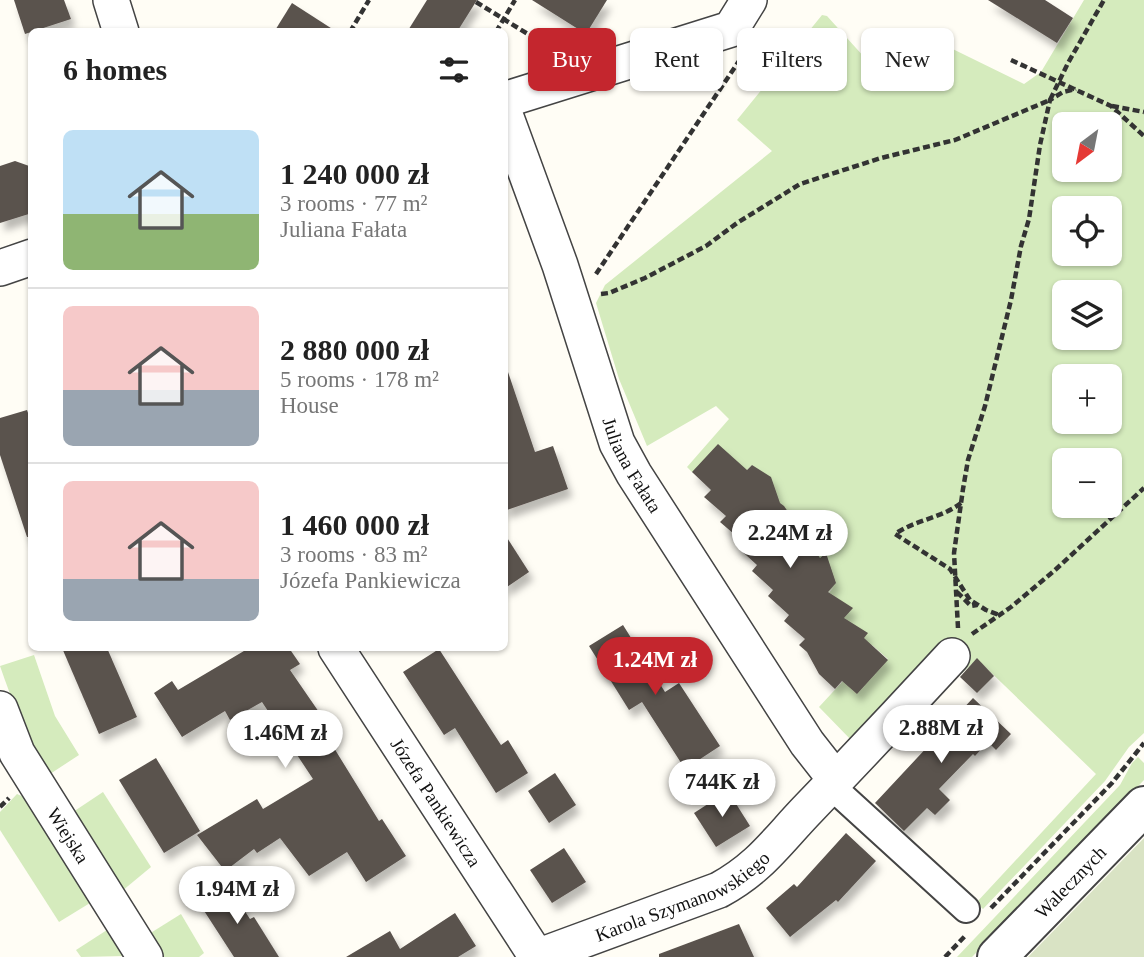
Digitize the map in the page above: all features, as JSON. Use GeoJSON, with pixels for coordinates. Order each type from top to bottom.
{"type":"FeatureCollection","features":[{"type":"Feature","properties":{"kind":"street"},"geometry":{"type":"LineString","coordinates":[[111,0],[120,28]]}},
{"type":"Feature","properties":{"kind":"street"},"geometry":{"type":"LineString","coordinates":[[616,64],[731,29],[749,0]]}},
{"type":"Feature","properties":{"kind":"street"},"geometry":{"type":"LineString","coordinates":[[508,99],[531,91]]}},
{"type":"Feature","properties":{"kind":"street","name":"Juliana Fałata"},"geometry":{"type":"LineString","coordinates":[[508,123],[560,265],[617,443],[634,474],[838,787]]}},
{"type":"Feature","properties":{"kind":"street"},"geometry":{"type":"LineString","coordinates":[[0,268],[28,258]]}},
{"type":"Feature","properties":{"kind":"street","name":"Józefa Pankiewicza"},"geometry":{"type":"LineString","coordinates":[[338,651],[537,957]]}},
{"type":"Feature","properties":{"kind":"street","name":"Karola Szymanowskiego"},"geometry":{"type":"LineString","coordinates":[[537,957],[719,890],[744,877],[838,787],[956,651]]}},
{"type":"Feature","properties":{"kind":"street","name":"Wiejska"},"geometry":{"type":"LineString","coordinates":[[0,709],[9,760],[145,957]]}},
{"type":"Feature","properties":{"kind":"street"},"geometry":{"type":"LineString","coordinates":[[838,787],[975,916]]}},
{"type":"Feature","properties":{"kind":"street","name":"Walecznych"},"geometry":{"type":"LineString","coordinates":[[997,957],[1144,806]]}},
{"type":"Feature","properties":{"kind":"path"},"geometry":{"type":"LineString","coordinates":[[352,28],[369,0]]}},
{"type":"Feature","properties":{"kind":"path"},"geometry":{"type":"LineString","coordinates":[[498,28],[515,0]]}},
{"type":"Feature","properties":{"kind":"path"},"geometry":{"type":"LineString","coordinates":[[956,651],[956,528],[968,460],[985,405],[1011,300],[1029,219],[1050,100],[1104,0]]}},
{"type":"Feature","properties":{"kind":"path"},"geometry":{"type":"LineString","coordinates":[[476,2],[528,34]]}},
{"type":"Feature","properties":{"kind":"path"},"geometry":{"type":"LineString","coordinates":[[1011,60],[1111,106],[1144,112]]}},
{"type":"Feature","properties":{"kind":"path"},"geometry":{"type":"LineString","coordinates":[[594,277],[737,63]]}},
{"type":"Feature","properties":{"kind":"path"},"geometry":{"type":"LineString","coordinates":[[596,293],[609,293],[645,278],[706,246],[737,223],[800,184],[881,158],[955,140],[1076,89]]}},
{"type":"Feature","properties":{"kind":"path"},"geometry":{"type":"LineString","coordinates":[[1111,106],[1144,136]]}},
{"type":"Feature","properties":{"kind":"path"},"geometry":{"type":"LineString","coordinates":[[956,651],[1077,551],[1144,488]]}},
{"type":"Feature","properties":{"kind":"path"},"geometry":{"type":"LineString","coordinates":[[962,503],[895,534],[950,569],[970,600],[1000,615]]}},
{"type":"Feature","properties":{"kind":"path"},"geometry":{"type":"LineString","coordinates":[[956,591],[971,606],[978,605]]}},
{"type":"Feature","properties":{"kind":"path"},"geometry":{"type":"LineString","coordinates":[[945,957],[975,916],[1112,783],[1144,743]]}},
{"type":"Feature","properties":{"kind":"green space"},"geometry":{"type":"Polygon","coordinates":[[[1084,0],[1144,0],[1144,733],[1129,747],[1105,781],[983,909],[976,903],[1096,774],[977,659],[959,676],[969,664],[948,642],[854,743],[819,707],[843,681],[888,659],[872,645],[866,651],[827,595],[834,587],[826,594],[795,545],[804,534],[794,544],[752,465],[747,470],[692,472],[687,467],[729,419],[716,406],[647,446],[619,379],[596,303],[605,285],[772,151],[737,120],[760,91],[847,91],[847,38],[861,54],[861,91],[954,91],[954,50],[1024,84],[1041,72],[1084,0]]]}},
{"type":"Feature","properties":{"kind":"green space"},"geometry":{"type":"Polygon","coordinates":[[[822,15],[827,16],[838,28],[811,28],[822,15]]]}},
{"type":"Feature","properties":{"kind":"green space"},"geometry":{"type":"Polygon","coordinates":[[[34,655],[55,716],[79,755],[50,774],[22,721],[0,666],[34,655]]]}},
{"type":"Feature","properties":{"kind":"green space"},"geometry":{"type":"Polygon","coordinates":[[[1138,757],[1144,763],[1144,780],[972,957],[957,957],[1120,785],[1138,757]]]}},
{"type":"Feature","properties":{"kind":"green space"},"geometry":{"type":"Polygon","coordinates":[[[103,792],[151,867],[122,891],[73,812],[103,792]]]}},
{"type":"Feature","properties":{"kind":"green space"},"geometry":{"type":"Polygon","coordinates":[[[17,794],[24,797],[90,903],[59,922],[0,830],[0,812],[17,794]]]}},
{"type":"Feature","properties":{"kind":"green space"},"geometry":{"type":"Polygon","coordinates":[[[1144,838],[1144,957],[1028,957],[1144,838]]]}},
{"type":"Feature","properties":{"kind":"green space"},"geometry":{"type":"Polygon","coordinates":[[[181,914],[204,953],[199,957],[164,957],[149,934],[181,914]]]}},
{"type":"Feature","properties":{"kind":"green space"},"geometry":{"type":"Polygon","coordinates":[[[107,930],[123,956],[81,957],[76,950],[107,930]]]}},
{"type":"Feature","properties":{"kind":"building"},"geometry":{"type":"Polygon","coordinates":[[[14,0],[64,0],[71,19],[43,28],[28,28],[28,33],[25,34],[14,0]]]}},
{"type":"Feature","properties":{"kind":"building"},"geometry":{"type":"Polygon","coordinates":[[[427,0],[477,0],[460,28],[410,28],[427,0]]]}},
{"type":"Feature","properties":{"kind":"building"},"geometry":{"type":"Polygon","coordinates":[[[532,0],[607,0],[590,28],[576,28],[532,0]]]}},
{"type":"Feature","properties":{"kind":"building"},"geometry":{"type":"Polygon","coordinates":[[[988,0],[1045,0],[1073,18],[1057,43],[988,0]]]}},
{"type":"Feature","properties":{"kind":"building"},"geometry":{"type":"Polygon","coordinates":[[[292,3],[331,28],[276,28],[292,3]]]}},
{"type":"Feature","properties":{"kind":"building"},"geometry":{"type":"Polygon","coordinates":[[[15,161],[28,166],[28,214],[0,223],[0,166],[15,161]]]}},
{"type":"Feature","properties":{"kind":"building"},"geometry":{"type":"Polygon","coordinates":[[[508,372],[535,452],[553,446],[568,489],[508,510],[508,372]]]}},
{"type":"Feature","properties":{"kind":"building"},"geometry":{"type":"Polygon","coordinates":[[[27,410],[28,413],[28,537],[0,455],[0,418],[27,410]]]}},
{"type":"Feature","properties":{"kind":"building"},"geometry":{"type":"Polygon","coordinates":[[[718,444],[747,470],[752,465],[771,477],[780,503],[820,558],[826,553],[836,583],[828,592],[853,608],[844,618],[868,633],[864,638],[888,660],[857,694],[842,681],[835,689],[819,674],[807,652],[799,645],[805,639],[784,621],[789,615],[768,596],[773,590],[752,571],[757,565],[736,546],[741,540],[720,522],[726,516],[704,497],[711,490],[692,472],[718,444]]]}},
{"type":"Feature","properties":{"kind":"building"},"geometry":{"type":"Polygon","coordinates":[[[508,539],[529,572],[508,586],[508,539]]]}},
{"type":"Feature","properties":{"kind":"building"},"geometry":{"type":"Polygon","coordinates":[[[623,625],[665,692],[679,683],[720,746],[685,769],[642,702],[629,710],[589,646],[623,625]]]}},
{"type":"Feature","properties":{"kind":"building"},"geometry":{"type":"Polygon","coordinates":[[[63,651],[108,651],[137,717],[99,734],[63,651]]]}},
{"type":"Feature","properties":{"kind":"building"},"geometry":{"type":"Polygon","coordinates":[[[244,651],[291,651],[300,664],[290,670],[332,731],[326,735],[379,821],[382,819],[406,856],[366,882],[347,852],[309,876],[280,838],[257,853],[254,849],[225,871],[197,835],[257,799],[263,809],[313,779],[262,702],[230,720],[225,711],[182,737],[154,693],[172,681],[178,690],[244,651]]]}},
{"type":"Feature","properties":{"kind":"building"},"geometry":{"type":"Polygon","coordinates":[[[436,651],[440,651],[501,745],[508,740],[528,773],[496,793],[455,728],[444,735],[403,672],[436,651]]]}},
{"type":"Feature","properties":{"kind":"building"},"geometry":{"type":"Polygon","coordinates":[[[977,658],[994,676],[977,693],[960,677],[977,658]]]}},
{"type":"Feature","properties":{"kind":"building"},"geometry":{"type":"Polygon","coordinates":[[[973,698],[1011,734],[996,750],[988,742],[975,756],[973,754],[939,789],[950,800],[935,815],[927,808],[904,831],[875,803],[973,698]]]}},
{"type":"Feature","properties":{"kind":"building"},"geometry":{"type":"Polygon","coordinates":[[[156,758],[200,831],[164,853],[119,780],[156,758]]]}},
{"type":"Feature","properties":{"kind":"building"},"geometry":{"type":"Polygon","coordinates":[[[555,773],[576,805],[549,823],[528,791],[555,773]]]}},
{"type":"Feature","properties":{"kind":"building"},"geometry":{"type":"Polygon","coordinates":[[[728,791],[750,826],[716,847],[694,813],[728,791]]]}},
{"type":"Feature","properties":{"kind":"building"},"geometry":{"type":"Polygon","coordinates":[[[846,833],[876,861],[838,902],[836,900],[790,937],[766,908],[794,884],[797,887],[846,833]]]}},
{"type":"Feature","properties":{"kind":"building"},"geometry":{"type":"Polygon","coordinates":[[[564,848],[586,882],[552,903],[530,870],[564,848]]]}},
{"type":"Feature","properties":{"kind":"building"},"geometry":{"type":"Polygon","coordinates":[[[227,884],[250,919],[254,917],[279,957],[234,957],[199,903],[227,884]]]}},
{"type":"Feature","properties":{"kind":"building"},"geometry":{"type":"Polygon","coordinates":[[[455,913],[476,946],[458,957],[346,957],[390,931],[400,949],[455,913]]]}},
{"type":"Feature","properties":{"kind":"building"},"geometry":{"type":"Polygon","coordinates":[[[739,924],[754,957],[659,957],[659,954],[739,924]]]}}]}
